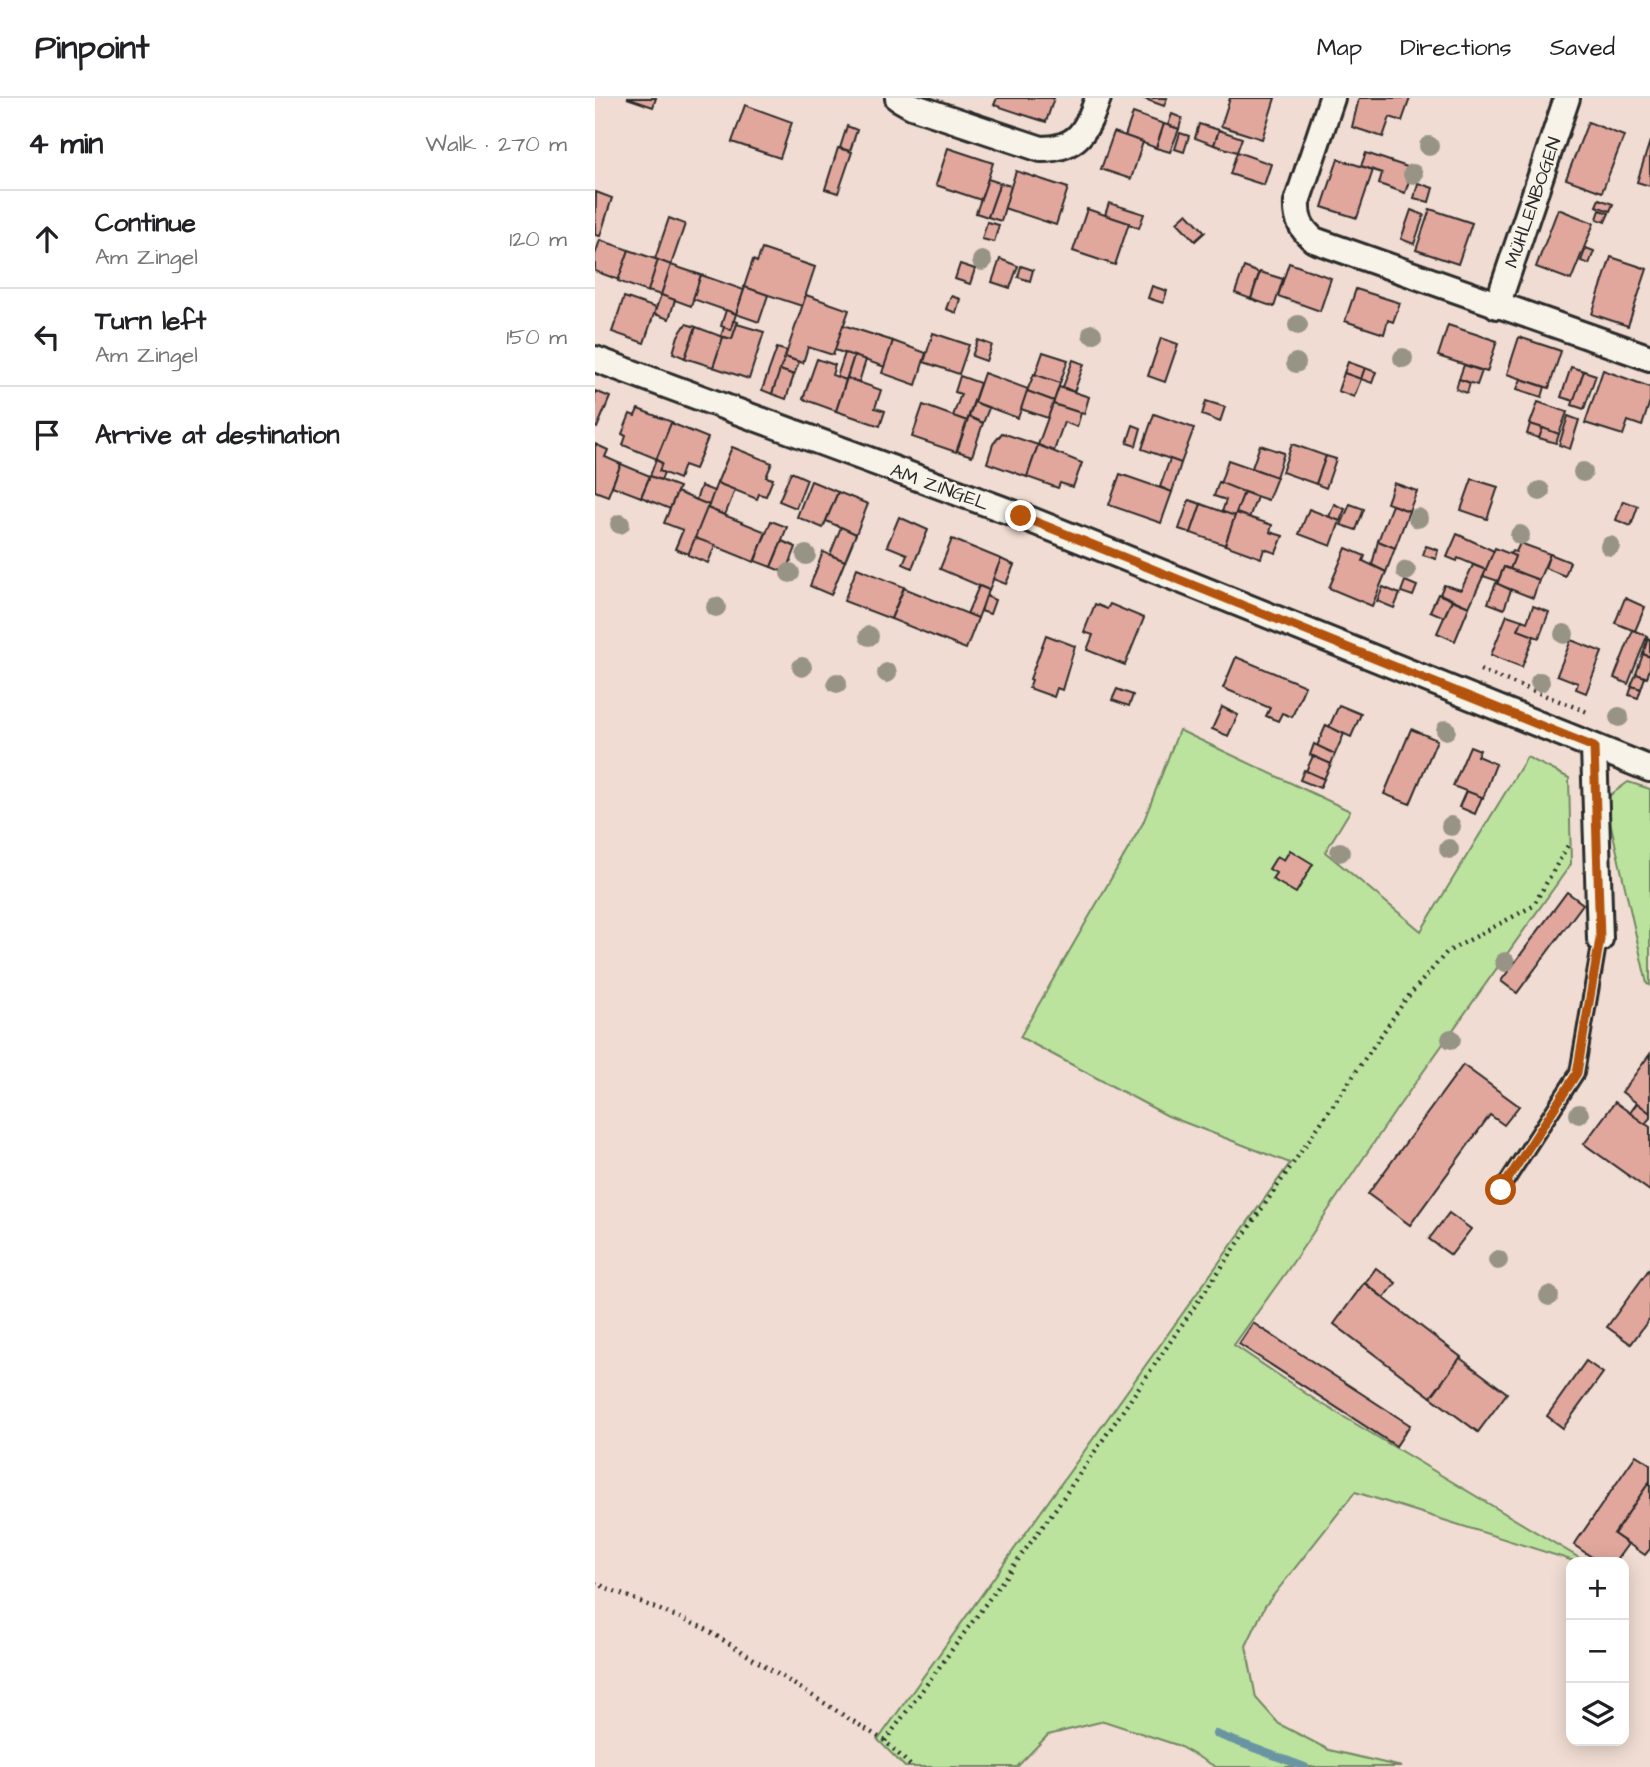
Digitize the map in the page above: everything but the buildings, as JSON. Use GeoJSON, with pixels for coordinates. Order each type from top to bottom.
{"type":"FeatureCollection","features":[{"type":"Feature","properties":{"kind":"street"},"geometry":{"type":"LineString","coordinates":[[898,98],[912,106],[1041,149],[1063,146],[1075,140],[1084,131],[1098,98]]}},
{"type":"Feature","properties":{"kind":"street"},"geometry":{"type":"LineString","coordinates":[[1332,98],[1297,202],[1300,224],[1314,240],[1650,358]]}},
{"type":"Feature","properties":{"kind":"street","name":"MÜHLENBOGEN"},"geometry":{"type":"LineString","coordinates":[[1497,306],[1567,98]]}},
{"type":"Feature","properties":{"kind":"street","name":"AM ZINGEL"},"geometry":{"type":"LineString","coordinates":[[595,359],[1021,516],[1650,769]]}},
{"type":"Feature","properties":{"kind":"street"},"geometry":{"type":"LineString","coordinates":[[1594,747],[1600,939]]}},
{"type":"Feature","properties":{"kind":"lane"},"geometry":{"type":"LineString","coordinates":[[1501,1190],[1577,1073],[1600,939]]}},
{"type":"Feature","properties":{"kind":"path"},"geometry":{"type":"LineString","coordinates":[[885,1741],[1063,1496],[1406,999],[1447,952],[1533,906],[1570,843],[1573,831]]}},
{"type":"Feature","properties":{"kind":"path"},"geometry":{"type":"LineString","coordinates":[[595,1583],[704,1628],[885,1741],[912,1767]]}},
{"type":"Feature","properties":{"kind":"green space"},"geometry":{"type":"Polygon","coordinates":[[[1179,730],[1350,811],[1325,852],[1421,931],[1527,757],[1569,778],[1571,864],[1396,1110],[1234,1345],[1314,1399],[1578,1557],[1566,1559],[1355,1492],[1265,1606],[1246,1646],[1256,1698],[1279,1724],[1329,1750],[1402,1767],[1216,1767],[1177,1745],[1104,1721],[1048,1735],[1017,1767],[905,1767],[878,1740],[1290,1163],[1168,1116],[1020,1037],[1143,823],[1179,730]]]}},
{"type":"Feature","properties":{"kind":"green space"},"geometry":{"type":"Polygon","coordinates":[[[1628,782],[1650,789],[1650,985],[1647,984],[1605,799],[1628,782]]]}},
{"type":"Feature","properties":{"kind":"waterway"},"geometry":{"type":"LineString","coordinates":[[1216,1734],[1305,1767]]}},
{"type":"Feature","properties":{"kind":"route"},"geometry":{"type":"LineString","coordinates":[[1021,516],[1594,747],[1600,939],[1577,1073],[1501,1190]]}}]}
